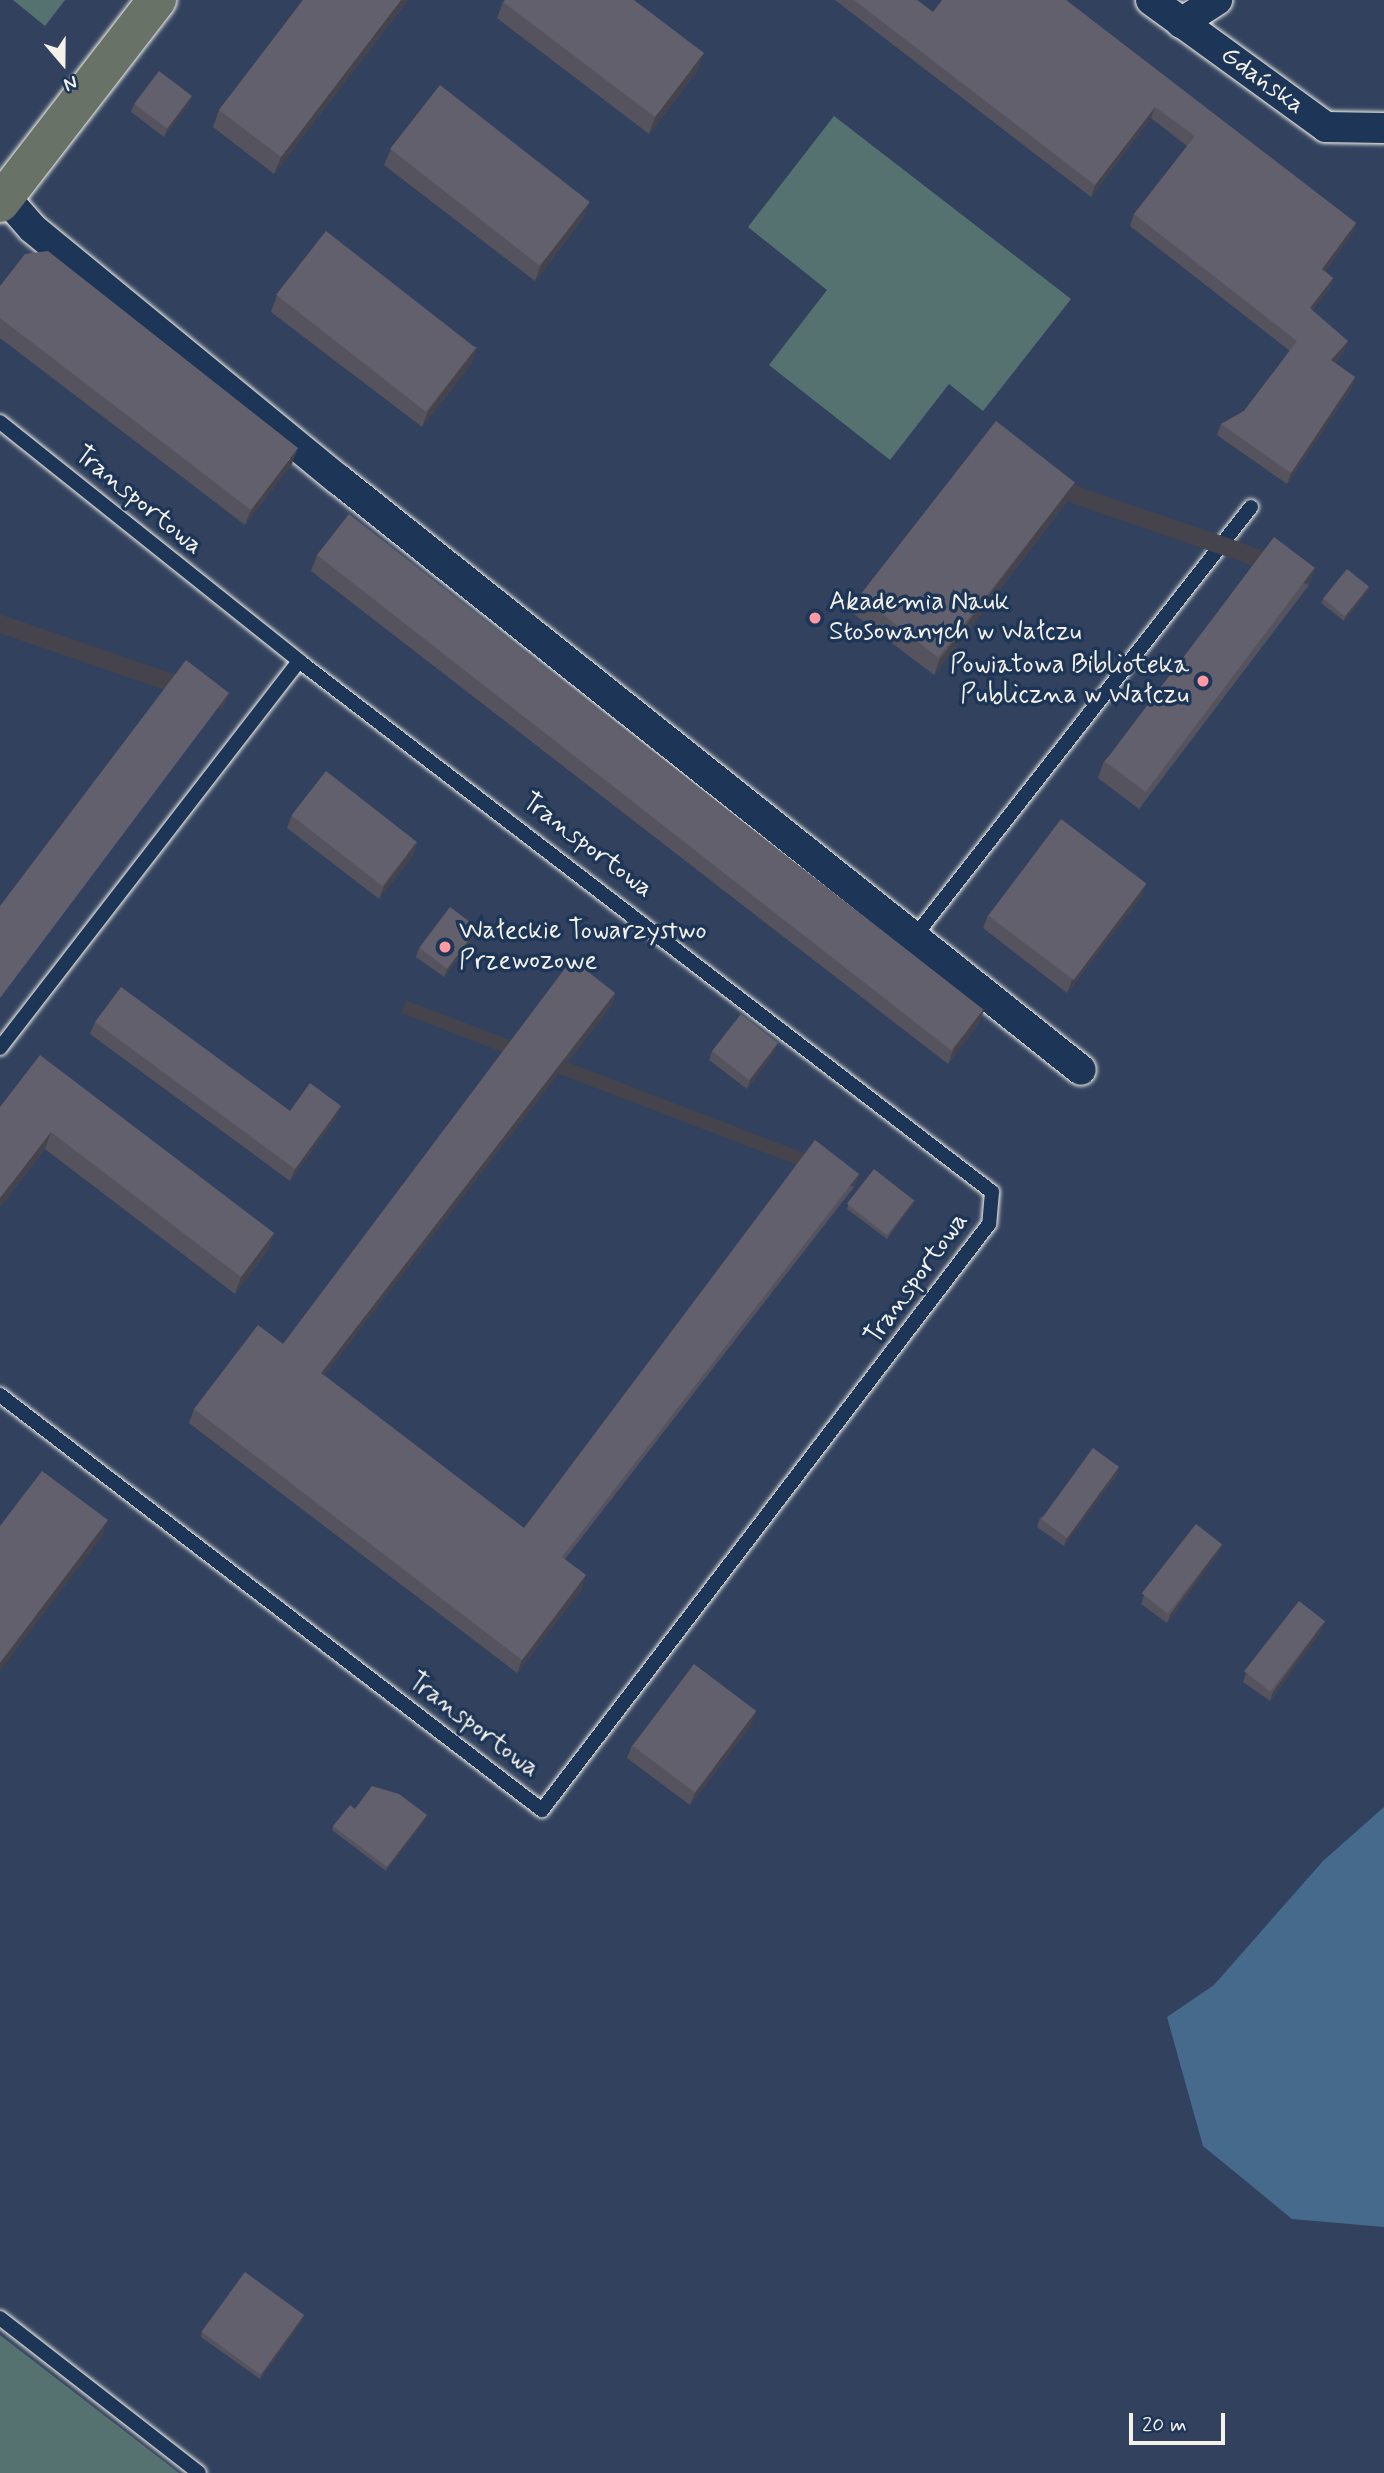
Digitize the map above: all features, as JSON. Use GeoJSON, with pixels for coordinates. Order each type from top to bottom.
{"type":"FeatureCollection","features":[{"type":"Feature","properties":{"kind":"main road"},"geometry":{"type":"LineString","coordinates":[[2,200],[157,0]]}},
{"type":"Feature","properties":{"kind":"street","name":"Gdańska"},"geometry":{"type":"LineString","coordinates":[[1150,0],[1326,127],[1384,128]]}},
{"type":"Feature","properties":{"kind":"street"},"geometry":{"type":"LineString","coordinates":[[1181,23],[1217,0]]}},
{"type":"Feature","properties":{"kind":"street"},"geometry":{"type":"LineString","coordinates":[[2,200],[32,228],[338,479],[1081,1070]]}},
{"type":"Feature","properties":{"kind":"lane","name":"Transportowa"},"geometry":{"type":"LineString","coordinates":[[0,422],[299,661],[958,1161],[992,1192],[989,1224],[542,1810],[0,1395]]}},
{"type":"Feature","properties":{"kind":"lane"},"geometry":{"type":"LineString","coordinates":[[915,936],[1251,507]]}},
{"type":"Feature","properties":{"kind":"lane"},"geometry":{"type":"LineString","coordinates":[[0,1048],[299,661]]}},
{"type":"Feature","properties":{"kind":"lane"},"geometry":{"type":"LineString","coordinates":[[0,2318],[200,2473]]}},
{"type":"Feature","properties":{"kind":"green space"},"geometry":{"type":"Polygon","coordinates":[[[13,0],[65,0],[45,26],[13,0]]]}},
{"type":"Feature","properties":{"kind":"green space"},"geometry":{"type":"Polygon","coordinates":[[[834,116],[1071,299],[983,411],[949,384],[890,460],[769,365],[827,290],[748,227],[834,116]]]}},
{"type":"Feature","properties":{"kind":"green space"},"geometry":{"type":"Polygon","coordinates":[[[0,2335],[179,2473],[0,2473],[0,2335]]]}},
{"type":"Feature","properties":{"kind":"water"},"geometry":{"type":"Polygon","coordinates":[[[1384,1807],[1384,2227],[1292,2219],[1203,2146],[1167,2017],[1214,1985],[1323,1861],[1384,1807]]]}},
{"type":"Feature","properties":{"kind":"building"},"geometry":{"type":"Polygon","coordinates":[[[303,0],[401,0],[281,157],[219,110],[303,0]]]}},
{"type":"Feature","properties":{"kind":"building"},"geometry":{"type":"Polygon","coordinates":[[[634,0],[704,53],[655,117],[503,2],[634,0]]]}},
{"type":"Feature","properties":{"kind":"building"},"geometry":{"type":"Polygon","coordinates":[[[854,0],[917,0],[933,12],[942,0],[1066,0],[1356,223],[1322,269],[1333,278],[1310,308],[1348,341],[1331,360],[1355,377],[1291,473],[1221,424],[1244,411],[1297,341],[1134,214],[1195,136],[1155,107],[1095,185],[854,0]]]}},
{"type":"Feature","properties":{"kind":"building"},"geometry":{"type":"Polygon","coordinates":[[[159,71],[192,96],[167,128],[134,104],[159,71]]]}},
{"type":"Feature","properties":{"kind":"building"},"geometry":{"type":"Polygon","coordinates":[[[440,85],[590,202],[540,266],[390,149],[440,85]]]}},
{"type":"Feature","properties":{"kind":"building"},"geometry":{"type":"Polygon","coordinates":[[[326,231],[476,348],[426,412],[276,295],[326,231]]]}},
{"type":"Feature","properties":{"kind":"building"},"geometry":{"type":"Polygon","coordinates":[[[48,251],[298,448],[251,510],[0,318],[0,286],[25,254],[48,251]]]}},
{"type":"Feature","properties":{"kind":"building"},"geometry":{"type":"Polygon","coordinates":[[[996,421],[1075,483],[938,658],[859,596],[996,421]]]}},
{"type":"Feature","properties":{"kind":"building"},"geometry":{"type":"Polygon","coordinates":[[[349,514],[983,1010],[951,1051],[317,555],[349,514]]]}},
{"type":"Feature","properties":{"kind":"building","name":"Powiatowa Biblioteka Publiczna w Wałczu"},"geometry":{"type":"Polygon","coordinates":[[[1274,537],[1315,568],[1146,792],[1105,761],[1274,537]]]}},
{"type":"Feature","properties":{"kind":"building"},"geometry":{"type":"Polygon","coordinates":[[[1347,569],[1369,587],[1345,616],[1323,599],[1347,569]]]}},
{"type":"Feature","properties":{"kind":"building"},"geometry":{"type":"Polygon","coordinates":[[[186,660],[229,693],[0,998],[0,906],[186,660]]]}},
{"type":"Feature","properties":{"kind":"building"},"geometry":{"type":"Polygon","coordinates":[[[326,771],[417,842],[382,886],[292,815],[326,771]]]}},
{"type":"Feature","properties":{"kind":"building"},"geometry":{"type":"Polygon","coordinates":[[[1061,819],[1146,883],[1074,980],[988,916],[1061,819]]]}},
{"type":"Feature","properties":{"kind":"building","name":"Wałeckie Towarzystwo Przewozowe"},"geometry":{"type":"Polygon","coordinates":[[[450,907],[478,928],[447,969],[419,948],[450,907]]]}},
{"type":"Feature","properties":{"kind":"building"},"geometry":{"type":"Polygon","coordinates":[[[572,959],[615,993],[321,1373],[524,1528],[815,1140],[859,1174],[562,1557],[586,1575],[522,1660],[194,1409],[258,1325],[283,1344],[572,959]]]}},
{"type":"Feature","properties":{"kind":"building"},"geometry":{"type":"Polygon","coordinates":[[[121,987],[290,1111],[310,1083],[341,1106],[295,1169],[95,1022],[121,987]]]}},
{"type":"Feature","properties":{"kind":"building"},"geometry":{"type":"Polygon","coordinates":[[[741,1014],[778,1043],[749,1080],[712,1051],[741,1014]]]}},
{"type":"Feature","properties":{"kind":"building"},"geometry":{"type":"Polygon","coordinates":[[[40,1055],[274,1233],[241,1277],[51,1132],[0,1198],[0,1107],[40,1055]]]}},
{"type":"Feature","properties":{"kind":"building"},"geometry":{"type":"Polygon","coordinates":[[[874,1169],[914,1200],[887,1235],[847,1204],[874,1169]]]}},
{"type":"Feature","properties":{"kind":"building"},"geometry":{"type":"Polygon","coordinates":[[[1093,1448],[1119,1467],[1067,1538],[1041,1519],[1093,1448]]]}},
{"type":"Feature","properties":{"kind":"building"},"geometry":{"type":"Polygon","coordinates":[[[42,1471],[108,1520],[0,1663],[0,1526],[42,1471]]]}},
{"type":"Feature","properties":{"kind":"building"},"geometry":{"type":"Polygon","coordinates":[[[1196,1524],[1222,1544],[1168,1614],[1142,1593],[1196,1524]]]}},
{"type":"Feature","properties":{"kind":"building"},"geometry":{"type":"Polygon","coordinates":[[[1299,1601],[1325,1621],[1270,1691],[1244,1671],[1299,1601]]]}},
{"type":"Feature","properties":{"kind":"building"},"geometry":{"type":"Polygon","coordinates":[[[694,1664],[756,1711],[695,1792],[633,1745],[694,1664]]]}},
{"type":"Feature","properties":{"kind":"building"},"geometry":{"type":"Polygon","coordinates":[[[372,1786],[399,1794],[427,1815],[387,1867],[333,1826],[350,1805],[355,1809],[372,1786]]]}},
{"type":"Feature","properties":{"kind":"building"},"geometry":{"type":"Polygon","coordinates":[[[245,2272],[304,2315],[261,2375],[202,2332],[245,2272]]]}},
{"type":"Feature","properties":{"kind":"place","name":"Akademia Nauk Stosowanych w Wałczu"},"geometry":{"type":"Point","coordinates":[815,618]}},
{"type":"Feature","properties":{"kind":"place","name":"Powiatowa Biblioteka Publiczna w Wałczu"},"geometry":{"type":"Point","coordinates":[1203,681]}},
{"type":"Feature","properties":{"kind":"place","name":"Wałeckie Towarzystwo Przewozowe"},"geometry":{"type":"Point","coordinates":[445,947]}}]}
